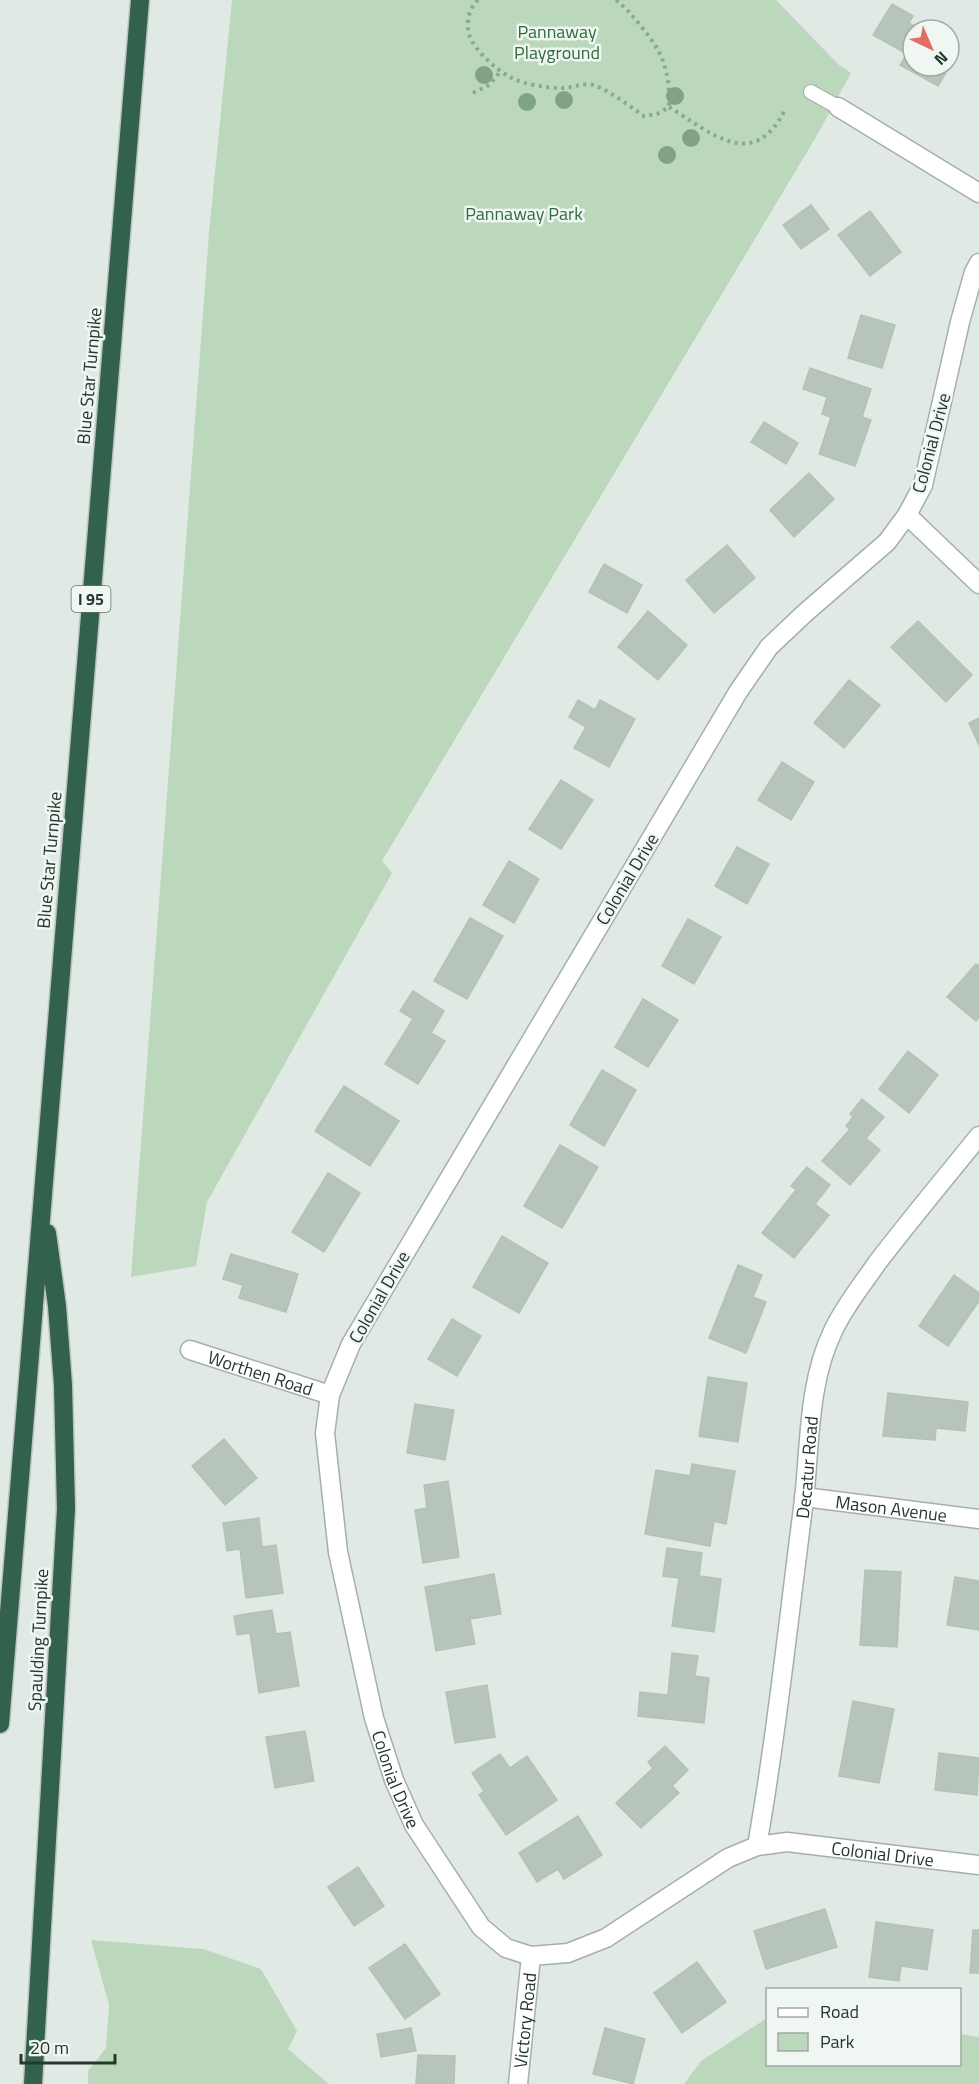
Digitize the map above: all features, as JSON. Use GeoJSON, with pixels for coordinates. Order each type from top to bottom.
{"type":"FeatureCollection","features":[{"type":"Feature","properties":{"kind":"highway","name":"Blue Star Turnpike"},"geometry":{"type":"LineString","coordinates":[[0,1724],[140,0]]}},
{"type":"Feature","properties":{"kind":"highway","name":"Spaulding Turnpike"},"geometry":{"type":"LineString","coordinates":[[33,2084],[66,1509],[63,1385],[57,1306],[42,1198]]}},
{"type":"Feature","properties":{"kind":"street"},"geometry":{"type":"LineString","coordinates":[[838,107],[979,194]]}},
{"type":"Feature","properties":{"kind":"street","name":"Colonial Drive"},"geometry":{"type":"LineString","coordinates":[[979,263],[974,272],[960,322],[923,485],[907,515],[887,542],[769,647],[738,692],[357,1334],[330,1395],[325,1433],[338,1552],[374,1718],[394,1780],[414,1825],[481,1927],[506,1948],[531,1956],[568,1953],[606,1938],[728,1858],[757,1846],[787,1842],[979,1865]]}},
{"type":"Feature","properties":{"kind":"street"},"geometry":{"type":"LineString","coordinates":[[907,515],[979,584]]}},
{"type":"Feature","properties":{"kind":"street","name":"Decatur Road"},"geometry":{"type":"LineString","coordinates":[[757,1846],[804,1497],[811,1417],[819,1373],[832,1332],[859,1288],[896,1238],[979,1136]]}},
{"type":"Feature","properties":{"kind":"street","name":"Worthen Road"},"geometry":{"type":"LineString","coordinates":[[190,1350],[330,1395]]}},
{"type":"Feature","properties":{"kind":"street","name":"Mason Avenue"},"geometry":{"type":"LineString","coordinates":[[804,1497],[979,1518]]}},
{"type":"Feature","properties":{"kind":"street","name":"Victory Road"},"geometry":{"type":"LineString","coordinates":[[518,2084],[531,1956]]}},
{"type":"Feature","properties":{"kind":"lane"},"geometry":{"type":"LineString","coordinates":[[811,92],[838,107]]}},
{"type":"Feature","properties":{"kind":"path"},"geometry":{"type":"LineString","coordinates":[[478,0],[473,4],[469,13],[468,30],[472,42],[479,52],[510,77],[535,85],[561,88],[583,84],[596,86],[644,116],[657,114],[669,107]]}},
{"type":"Feature","properties":{"kind":"path"},"geometry":{"type":"LineString","coordinates":[[616,0],[625,7],[660,51],[669,91],[669,107]]}},
{"type":"Feature","properties":{"kind":"path"},"geometry":{"type":"LineString","coordinates":[[473,93],[489,85],[501,70]]}},
{"type":"Feature","properties":{"kind":"path"},"geometry":{"type":"LineString","coordinates":[[669,107],[714,134],[742,144],[751,144],[762,139],[772,131],[785,110]]}},
{"type":"Feature","properties":{"kind":"green space","name":"Pannaway Park"},"geometry":{"type":"Polygon","coordinates":[[[232,0],[776,0],[839,65],[851,73],[816,137],[382,861],[392,873],[207,1202],[196,1266],[131,1277],[209,233],[232,0]]]}},
{"type":"Feature","properties":{"kind":"green space"},"geometry":{"type":"Polygon","coordinates":[[[91,1940],[203,1949],[261,1969],[297,2031],[288,2049],[329,2084],[88,2084],[88,2071],[106,2048],[109,2005],[91,1940]]]}},
{"type":"Feature","properties":{"kind":"green space"},"geometry":{"type":"Polygon","coordinates":[[[766,2019],[766,2066],[961,2066],[961,2034],[979,2037],[979,2084],[684,2084],[701,2061],[766,2019]]]}},
{"type":"Feature","properties":{"kind":"building"},"geometry":{"type":"Polygon","coordinates":[[[892,4],[913,16],[901,18],[901,51],[873,35],[892,4]]]}},
{"type":"Feature","properties":{"kind":"building"},"geometry":{"type":"Polygon","coordinates":[[[924,78],[943,78],[938,86],[924,78]]]}},
{"type":"Feature","properties":{"kind":"building"},"geometry":{"type":"Polygon","coordinates":[[[811,205],[829,229],[801,249],[783,225],[811,205]]]}},
{"type":"Feature","properties":{"kind":"building"},"geometry":{"type":"Polygon","coordinates":[[[870,211],[901,252],[870,276],[838,235],[870,211]]]}},
{"type":"Feature","properties":{"kind":"building"},"geometry":{"type":"Polygon","coordinates":[[[861,315],[895,325],[882,368],[848,358],[861,315]]]}},
{"type":"Feature","properties":{"kind":"building"},"geometry":{"type":"Polygon","coordinates":[[[810,368],[871,389],[862,417],[871,420],[855,466],[819,454],[831,417],[822,414],[827,397],[803,389],[810,368]]]}},
{"type":"Feature","properties":{"kind":"building"},"geometry":{"type":"Polygon","coordinates":[[[764,422],[798,443],[786,464],[751,442],[764,422]]]}},
{"type":"Feature","properties":{"kind":"building"},"geometry":{"type":"Polygon","coordinates":[[[809,473],[834,499],[794,537],[770,510],[809,473]]]}},
{"type":"Feature","properties":{"kind":"building"},"geometry":{"type":"Polygon","coordinates":[[[727,545],[755,578],[714,613],[686,580],[727,545]]]}},
{"type":"Feature","properties":{"kind":"building"},"geometry":{"type":"Polygon","coordinates":[[[604,564],[642,585],[627,613],[589,592],[604,564]]]}},
{"type":"Feature","properties":{"kind":"building"},"geometry":{"type":"Polygon","coordinates":[[[648,611],[687,645],[658,680],[618,647],[648,611]]]}},
{"type":"Feature","properties":{"kind":"building"},"geometry":{"type":"Polygon","coordinates":[[[918,621],[972,675],[946,702],[891,647],[918,621]]]}},
{"type":"Feature","properties":{"kind":"building"},"geometry":{"type":"Polygon","coordinates":[[[849,680],[880,705],[844,748],[814,723],[849,680]]]}},
{"type":"Feature","properties":{"kind":"building"},"geometry":{"type":"Polygon","coordinates":[[[578,700],[595,710],[600,700],[635,719],[609,767],[574,748],[586,727],[569,717],[578,700]]]}},
{"type":"Feature","properties":{"kind":"building"},"geometry":{"type":"Polygon","coordinates":[[[979,718],[979,745],[969,723],[979,718]]]}},
{"type":"Feature","properties":{"kind":"building"},"geometry":{"type":"Polygon","coordinates":[[[782,762],[814,782],[791,820],[758,800],[782,762]]]}},
{"type":"Feature","properties":{"kind":"building"},"geometry":{"type":"Polygon","coordinates":[[[561,780],[593,800],[561,849],[529,829],[561,780]]]}},
{"type":"Feature","properties":{"kind":"building"},"geometry":{"type":"Polygon","coordinates":[[[737,847],[769,864],[747,904],[715,886],[737,847]]]}},
{"type":"Feature","properties":{"kind":"building"},"geometry":{"type":"Polygon","coordinates":[[[509,861],[539,879],[514,923],[483,905],[509,861]]]}},
{"type":"Feature","properties":{"kind":"building"},"geometry":{"type":"Polygon","coordinates":[[[470,918],[503,936],[467,999],[434,981],[470,918]]]}},
{"type":"Feature","properties":{"kind":"building"},"geometry":{"type":"Polygon","coordinates":[[[688,919],[721,937],[694,984],[662,966],[688,919]]]}},
{"type":"Feature","properties":{"kind":"building"},"geometry":{"type":"Polygon","coordinates":[[[976,964],[979,966],[979,1017],[976,1021],[947,997],[976,964]]]}},
{"type":"Feature","properties":{"kind":"building"},"geometry":{"type":"Polygon","coordinates":[[[413,991],[444,1011],[431,1033],[445,1041],[418,1084],[385,1064],[413,1019],[400,1011],[413,991]]]}},
{"type":"Feature","properties":{"kind":"building"},"geometry":{"type":"Polygon","coordinates":[[[643,999],[678,1020],[648,1067],[615,1047],[643,999]]]}},
{"type":"Feature","properties":{"kind":"building"},"geometry":{"type":"Polygon","coordinates":[[[908,1051],[938,1075],[909,1113],[879,1089],[908,1051]]]}},
{"type":"Feature","properties":{"kind":"building"},"geometry":{"type":"Polygon","coordinates":[[[602,1070],[636,1090],[604,1146],[570,1125],[602,1070]]]}},
{"type":"Feature","properties":{"kind":"building"},"geometry":{"type":"Polygon","coordinates":[[[344,1086],[399,1121],[370,1166],[315,1131],[344,1086]]]}},
{"type":"Feature","properties":{"kind":"building"},"geometry":{"type":"Polygon","coordinates":[[[862,1099],[884,1117],[866,1138],[880,1150],[850,1185],[822,1161],[850,1129],[846,1126],[853,1117],[850,1114],[862,1099]]]}},
{"type":"Feature","properties":{"kind":"building"},"geometry":{"type":"Polygon","coordinates":[[[560,1145],[598,1167],[562,1228],[524,1206],[560,1145]]]}},
{"type":"Feature","properties":{"kind":"building"},"geometry":{"type":"Polygon","coordinates":[[[807,1167],[830,1185],[815,1204],[829,1215],[794,1258],[762,1233],[796,1190],[791,1186],[807,1167]]]}},
{"type":"Feature","properties":{"kind":"building"},"geometry":{"type":"Polygon","coordinates":[[[328,1173],[360,1193],[324,1252],[292,1232],[328,1173]]]}},
{"type":"Feature","properties":{"kind":"building"},"geometry":{"type":"Polygon","coordinates":[[[502,1236],[548,1263],[519,1313],[473,1287],[502,1236]]]}},
{"type":"Feature","properties":{"kind":"building"},"geometry":{"type":"Polygon","coordinates":[[[231,1254],[298,1274],[286,1312],[239,1298],[243,1285],[223,1279],[231,1254]]]}},
{"type":"Feature","properties":{"kind":"building"},"geometry":{"type":"Polygon","coordinates":[[[738,1265],[762,1275],[753,1297],[766,1302],[746,1353],[709,1338],[738,1265]]]}},
{"type":"Feature","properties":{"kind":"building"},"geometry":{"type":"Polygon","coordinates":[[[954,1275],[979,1293],[979,1301],[948,1346],[919,1326],[954,1275]]]}},
{"type":"Feature","properties":{"kind":"building"},"geometry":{"type":"Polygon","coordinates":[[[452,1319],[481,1336],[457,1376],[428,1359],[452,1319]]]}},
{"type":"Feature","properties":{"kind":"building"},"geometry":{"type":"Polygon","coordinates":[[[708,1377],[747,1383],[738,1442],[699,1436],[708,1377]]]}},
{"type":"Feature","properties":{"kind":"building"},"geometry":{"type":"Polygon","coordinates":[[[888,1393],[968,1402],[965,1431],[936,1428],[935,1440],[883,1436],[888,1393]]]}},
{"type":"Feature","properties":{"kind":"building"},"geometry":{"type":"Polygon","coordinates":[[[415,1404],[454,1410],[445,1460],[407,1453],[415,1404]]]}},
{"type":"Feature","properties":{"kind":"building"},"geometry":{"type":"Polygon","coordinates":[[[224,1439],[257,1478],[225,1505],[192,1466],[224,1439]]]}},
{"type":"Feature","properties":{"kind":"building"},"geometry":{"type":"Polygon","coordinates":[[[692,1464],[735,1471],[726,1524],[714,1521],[710,1546],[645,1534],[656,1470],[690,1476],[692,1464]]]}},
{"type":"Feature","properties":{"kind":"building"},"geometry":{"type":"Polygon","coordinates":[[[448,1481],[459,1557],[423,1563],[415,1510],[427,1508],[424,1485],[448,1481]]]}},
{"type":"Feature","properties":{"kind":"building"},"geometry":{"type":"Polygon","coordinates":[[[259,1518],[262,1547],[276,1545],[283,1593],[246,1598],[240,1549],[227,1551],[223,1523],[259,1518]]]}},
{"type":"Feature","properties":{"kind":"building"},"geometry":{"type":"Polygon","coordinates":[[[667,1548],[702,1553],[699,1576],[721,1579],[714,1632],[672,1626],[679,1578],[663,1576],[667,1548]]]}},
{"type":"Feature","properties":{"kind":"building"},"geometry":{"type":"Polygon","coordinates":[[[865,1570],[901,1572],[897,1647],[860,1645],[865,1570]]]}},
{"type":"Feature","properties":{"kind":"building"},"geometry":{"type":"Polygon","coordinates":[[[494,1574],[501,1614],[470,1619],[475,1644],[436,1651],[425,1587],[494,1574]]]}},
{"type":"Feature","properties":{"kind":"building"},"geometry":{"type":"Polygon","coordinates":[[[955,1577],[979,1581],[979,1630],[947,1625],[955,1577]]]}},
{"type":"Feature","properties":{"kind":"building"},"geometry":{"type":"Polygon","coordinates":[[[272,1610],[276,1634],[290,1632],[299,1686],[259,1693],[250,1633],[237,1635],[234,1616],[272,1610]]]}},
{"type":"Feature","properties":{"kind":"building"},"geometry":{"type":"Polygon","coordinates":[[[672,1653],[698,1656],[695,1676],[709,1678],[704,1723],[638,1716],[640,1692],[668,1695],[672,1653]]]}},
{"type":"Feature","properties":{"kind":"building"},"geometry":{"type":"Polygon","coordinates":[[[487,1685],[495,1737],[455,1743],[446,1692],[487,1685]]]}},
{"type":"Feature","properties":{"kind":"building"},"geometry":{"type":"Polygon","coordinates":[[[853,1701],[894,1709],[879,1783],[839,1776],[853,1701]]]}},
{"type":"Feature","properties":{"kind":"building"},"geometry":{"type":"Polygon","coordinates":[[[305,1731],[314,1781],[275,1788],[266,1737],[305,1731]]]}},
{"type":"Feature","properties":{"kind":"building"},"geometry":{"type":"Polygon","coordinates":[[[665,1746],[688,1770],[672,1786],[679,1793],[641,1828],[616,1803],[653,1768],[648,1762],[665,1746]]]}},
{"type":"Feature","properties":{"kind":"building"},"geometry":{"type":"Polygon","coordinates":[[[939,1753],[979,1758],[977,1795],[935,1790],[939,1753]]]}},
{"type":"Feature","properties":{"kind":"building"},"geometry":{"type":"Polygon","coordinates":[[[500,1754],[510,1768],[527,1756],[557,1800],[506,1835],[479,1795],[484,1791],[472,1773],[500,1754]]]}},
{"type":"Feature","properties":{"kind":"building"},"geometry":{"type":"Polygon","coordinates":[[[578,1816],[602,1855],[564,1879],[558,1869],[537,1882],[519,1853],[578,1816]]]}},
{"type":"Feature","properties":{"kind":"building"},"geometry":{"type":"Polygon","coordinates":[[[358,1867],[384,1906],[354,1926],[328,1887],[358,1867]]]}},
{"type":"Feature","properties":{"kind":"building"},"geometry":{"type":"Polygon","coordinates":[[[825,1909],[837,1947],[766,1969],[754,1931],[825,1909]]]}},
{"type":"Feature","properties":{"kind":"building"},"geometry":{"type":"Polygon","coordinates":[[[876,1922],[933,1930],[927,1970],[901,1966],[899,1981],[869,1977],[876,1922]]]}},
{"type":"Feature","properties":{"kind":"building"},"geometry":{"type":"Polygon","coordinates":[[[973,1930],[979,1930],[979,1973],[970,1973],[973,1930]]]}},
{"type":"Feature","properties":{"kind":"building"},"geometry":{"type":"Polygon","coordinates":[[[405,1944],[440,1994],[405,2019],[369,1968],[405,1944]]]}},
{"type":"Feature","properties":{"kind":"building"},"geometry":{"type":"Polygon","coordinates":[[[697,1962],[726,2002],[682,2033],[654,1993],[697,1962]]]}},
{"type":"Feature","properties":{"kind":"building"},"geometry":{"type":"Polygon","coordinates":[[[411,2028],[416,2051],[381,2057],[377,2034],[411,2028]]]}},
{"type":"Feature","properties":{"kind":"building"},"geometry":{"type":"Polygon","coordinates":[[[605,2028],[645,2039],[633,2084],[593,2074],[605,2028]]]}},
{"type":"Feature","properties":{"kind":"building"},"geometry":{"type":"Polygon","coordinates":[[[418,2055],[455,2056],[454,2084],[416,2084],[418,2055]]]}},
{"type":"Feature","properties":{"kind":"park label","name":"Pannaway Playground"},"geometry":{"type":"Point","coordinates":[557,42]}}]}
